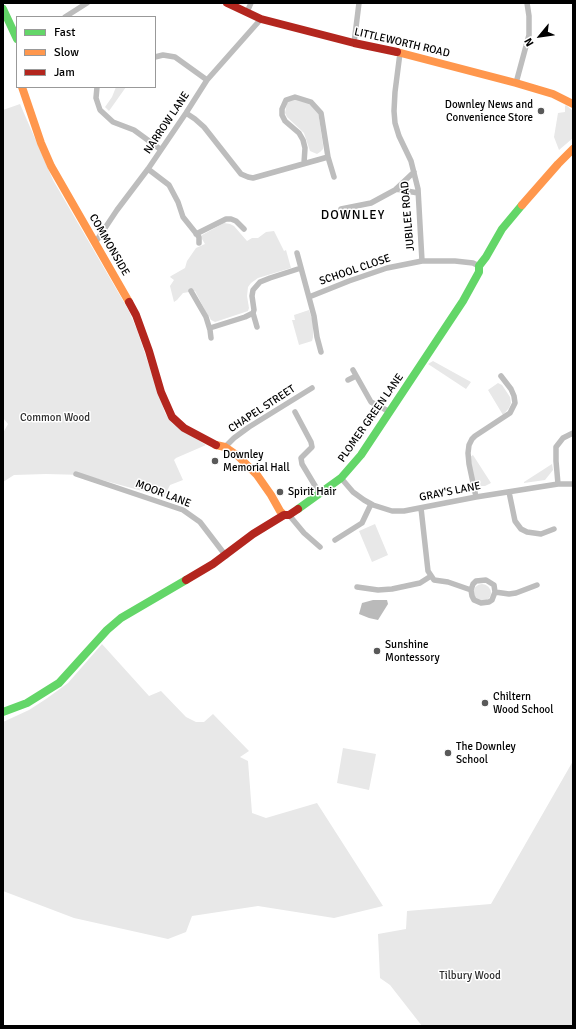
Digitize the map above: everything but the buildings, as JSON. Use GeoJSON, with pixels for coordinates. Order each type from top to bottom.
{"type":"FeatureCollection","features":[{"type":"Feature","properties":{"kind":"street"},"geometry":{"type":"LineString","coordinates":[[68,16],[87,3]]}},
{"type":"Feature","properties":{"kind":"street","name":"LITTLEWORTH ROAD"},"geometry":{"type":"LineString","coordinates":[[227,3],[261,18],[354,43],[400,53],[516,83],[554,94],[573,104]]}},
{"type":"Feature","properties":{"kind":"street"},"geometry":{"type":"LineString","coordinates":[[247,12],[251,3]]}},
{"type":"Feature","properties":{"kind":"street"},"geometry":{"type":"LineString","coordinates":[[354,43],[359,3]]}},
{"type":"Feature","properties":{"kind":"street"},"geometry":{"type":"LineString","coordinates":[[516,83],[528,39],[528,3]]}},
{"type":"Feature","properties":{"kind":"street"},"geometry":{"type":"LineString","coordinates":[[3,10],[16,37]]}},
{"type":"Feature","properties":{"kind":"street","name":"NARROW LANE"},"geometry":{"type":"LineString","coordinates":[[95,243],[117,210],[148,169],[207,80],[261,18]]}},
{"type":"Feature","properties":{"kind":"street","name":"JUBILEE ROAD"},"geometry":{"type":"LineString","coordinates":[[400,53],[395,92],[395,123],[414,172],[418,193],[422,261]]}},
{"type":"Feature","properties":{"kind":"street"},"geometry":{"type":"LineString","coordinates":[[156,57],[163,55],[174,56],[207,80]]}},
{"type":"Feature","properties":{"kind":"street","name":"COMMONSIDE"},"geometry":{"type":"LineString","coordinates":[[22,88],[41,143],[51,166],[137,316],[161,392],[172,417],[184,428],[215,445],[225,448]]}},
{"type":"Feature","properties":{"kind":"street"},"geometry":{"type":"LineString","coordinates":[[97,88],[96,98],[100,110],[113,122],[134,130],[160,149]]}},
{"type":"Feature","properties":{"kind":"street"},"geometry":{"type":"LineString","coordinates":[[304,162],[305,148],[303,140],[299,133],[285,121],[282,114],[282,109],[286,100],[295,97],[311,102],[321,113],[328,157],[334,177]]}},
{"type":"Feature","properties":{"kind":"street"},"geometry":{"type":"LineString","coordinates":[[186,113],[204,127],[241,174],[248,177],[257,177],[304,162],[328,157]]}},
{"type":"Feature","properties":{"kind":"street","name":"PLOMER GREEN LANE"},"geometry":{"type":"LineString","coordinates":[[3,712],[27,703],[49,690],[63,679],[107,630],[121,618],[226,556],[253,534],[320,494],[341,478],[361,455],[475,281],[480,272],[479,266],[486,257],[497,236],[558,164],[573,149]]}},
{"type":"Feature","properties":{"kind":"street"},"geometry":{"type":"LineString","coordinates":[[148,169],[168,185],[178,202],[184,217],[199,237],[199,244]]}},
{"type":"Feature","properties":{"kind":"street"},"geometry":{"type":"LineString","coordinates":[[340,209],[371,204],[396,189],[414,172]]}},
{"type":"Feature","properties":{"kind":"street"},"geometry":{"type":"LineString","coordinates":[[396,189],[418,193]]}},
{"type":"Feature","properties":{"kind":"street"},"geometry":{"type":"LineString","coordinates":[[196,234],[226,219],[236,221],[244,229]]}},
{"type":"Feature","properties":{"kind":"street"},"geometry":{"type":"LineString","coordinates":[[297,253],[314,316],[321,352]]}},
{"type":"Feature","properties":{"kind":"street","name":"SCHOOL CLOSE"},"geometry":{"type":"LineString","coordinates":[[309,297],[387,268],[422,261],[455,261],[473,263],[479,266]]}},
{"type":"Feature","properties":{"kind":"street"},"geometry":{"type":"LineString","coordinates":[[257,327],[253,313],[253,290],[260,282],[301,268]]}},
{"type":"Feature","properties":{"kind":"street"},"geometry":{"type":"LineString","coordinates":[[191,291],[206,317],[210,328],[211,338]]}},
{"type":"Feature","properties":{"kind":"street"},"geometry":{"type":"LineString","coordinates":[[210,328],[253,313]]}},
{"type":"Feature","properties":{"kind":"street"},"geometry":{"type":"LineString","coordinates":[[348,380],[354,373],[371,402],[390,412]]}},
{"type":"Feature","properties":{"kind":"street"},"geometry":{"type":"LineString","coordinates":[[476,497],[469,464],[469,444],[475,436],[510,413],[515,403],[511,389],[501,376]]}},
{"type":"Feature","properties":{"kind":"street","name":"CHAPEL STREET"},"geometry":{"type":"LineString","coordinates":[[225,448],[234,438],[249,427],[312,388]]}},
{"type":"Feature","properties":{"kind":"street"},"geometry":{"type":"LineString","coordinates":[[295,412],[312,442],[310,451],[301,458],[302,464],[320,494]]}},
{"type":"Feature","properties":{"kind":"street"},"geometry":{"type":"LineString","coordinates":[[558,484],[556,447],[563,438],[573,433]]}},
{"type":"Feature","properties":{"kind":"street"},"geometry":{"type":"LineString","coordinates":[[225,448],[238,456],[257,475],[280,511],[320,547]]}},
{"type":"Feature","properties":{"kind":"street","name":"MOOR LANE"},"geometry":{"type":"LineString","coordinates":[[76,474],[183,510],[200,522],[226,556]]}},
{"type":"Feature","properties":{"kind":"street","name":"GRAY'S LANE"},"geometry":{"type":"LineString","coordinates":[[341,478],[353,492],[371,504],[392,511],[404,511],[476,497],[558,484],[573,484]]}},
{"type":"Feature","properties":{"kind":"street"},"geometry":{"type":"LineString","coordinates":[[509,492],[515,521],[521,529],[527,532],[541,534],[554,530]]}},
{"type":"Feature","properties":{"kind":"street"},"geometry":{"type":"LineString","coordinates":[[335,540],[362,523],[371,504]]}},
{"type":"Feature","properties":{"kind":"street"},"geometry":{"type":"LineString","coordinates":[[421,508],[428,566],[431,576],[437,581],[448,582],[471,590]]}},
{"type":"Feature","properties":{"kind":"street"},"geometry":{"type":"LineString","coordinates":[[357,588],[378,590],[392,589],[420,583],[431,576]]}},
{"type":"Feature","properties":{"kind":"street"},"geometry":{"type":"LineString","coordinates":[[486,580],[494,585],[495,592],[492,600],[484,604],[474,600],[471,590],[476,581],[486,580]]}},
{"type":"Feature","properties":{"kind":"street"},"geometry":{"type":"LineString","coordinates":[[495,592],[513,594],[537,585]]}},
{"type":"Feature","properties":{"kind":"green space"},"geometry":{"type":"Polygon","coordinates":[[[116,88],[125,88],[109,111],[105,107],[112,97],[116,88]]]}},
{"type":"Feature","properties":{"kind":"green space"},"geometry":{"type":"Polygon","coordinates":[[[299,99],[316,107],[318,111],[323,149],[317,154],[310,151],[304,133],[287,117],[285,113],[287,103],[290,100],[299,99]]]}},
{"type":"Feature","properties":{"kind":"green space","name":"Common Wood"},"geometry":{"type":"Polygon","coordinates":[[[20,104],[53,180],[129,311],[137,330],[165,413],[177,427],[206,445],[174,460],[183,480],[170,485],[164,497],[84,475],[14,475],[3,482],[3,433],[8,424],[3,418],[3,110],[20,104]]]}},
{"type":"Feature","properties":{"kind":"green space"},"geometry":{"type":"Polygon","coordinates":[[[566,105],[573,111],[573,138],[559,150],[554,137],[558,113],[565,112],[566,105]]]}},
{"type":"Feature","properties":{"kind":"green space"},"geometry":{"type":"Polygon","coordinates":[[[224,223],[234,226],[247,241],[252,238],[258,238],[266,232],[274,231],[284,251],[286,250],[291,268],[258,278],[248,287],[248,311],[215,322],[208,316],[195,291],[183,293],[174,302],[170,286],[174,280],[170,277],[185,268],[187,261],[196,248],[205,244],[202,239],[202,235],[224,223]]]}},
{"type":"Feature","properties":{"kind":"green space"},"geometry":{"type":"Polygon","coordinates":[[[309,310],[313,322],[312,341],[299,345],[292,320],[295,320],[294,315],[309,310]]]}},
{"type":"Feature","properties":{"kind":"green space"},"geometry":{"type":"Polygon","coordinates":[[[433,361],[471,382],[466,389],[428,364],[433,361]]]}},
{"type":"Feature","properties":{"kind":"green space"},"geometry":{"type":"Polygon","coordinates":[[[498,383],[502,385],[510,397],[511,403],[503,415],[488,390],[498,383]]]}},
{"type":"Feature","properties":{"kind":"green space"},"geometry":{"type":"Polygon","coordinates":[[[473,455],[491,483],[485,486],[477,486],[475,483],[470,457],[473,455]]]}},
{"type":"Feature","properties":{"kind":"green space"},"geometry":{"type":"Polygon","coordinates":[[[552,464],[553,470],[545,480],[524,483],[524,482],[552,464]]]}},
{"type":"Feature","properties":{"kind":"green space"},"geometry":{"type":"Polygon","coordinates":[[[375,524],[388,555],[372,562],[359,531],[375,524]]]}},
{"type":"Feature","properties":{"kind":"green space"},"geometry":{"type":"Polygon","coordinates":[[[482,584],[488,587],[491,593],[488,599],[482,602],[476,599],[473,593],[476,587],[482,584]]]}},
{"type":"Feature","properties":{"kind":"green space"},"geometry":{"type":"Polygon","coordinates":[[[102,644],[149,696],[161,691],[186,717],[196,722],[204,722],[213,714],[249,751],[240,757],[248,761],[252,813],[266,818],[317,803],[383,906],[334,918],[258,906],[192,916],[186,932],[168,939],[74,918],[3,891],[3,722],[29,710],[68,683],[102,644]]]}},
{"type":"Feature","properties":{"kind":"green space"},"geometry":{"type":"Polygon","coordinates":[[[343,748],[376,754],[369,790],[337,783],[343,748]]]}},
{"type":"Feature","properties":{"kind":"green space","name":"Tilbury Wood"},"geometry":{"type":"Polygon","coordinates":[[[573,761],[573,1026],[422,1026],[390,985],[380,978],[378,934],[406,929],[407,911],[491,904],[573,761]]]}},
{"type":"Feature","properties":{"kind":"shaded area"},"geometry":{"type":"Polygon","coordinates":[[[373,600],[387,600],[388,604],[378,620],[359,614],[362,603],[373,600]]]}},
{"type":"Feature","properties":{"kind":"traffic: fast"},"geometry":{"type":"LineString","coordinates":[[3,9],[16,37]]}},
{"type":"Feature","properties":{"kind":"traffic: fast"},"geometry":{"type":"LineString","coordinates":[[298,509],[341,478],[361,455],[463,301],[479,272],[479,266],[502,229],[522,205]]}},
{"type":"Feature","properties":{"kind":"traffic: fast"},"geometry":{"type":"LineString","coordinates":[[3,712],[27,703],[59,683],[107,630],[121,618],[186,580]]}},
{"type":"Feature","properties":{"kind":"traffic: slow"},"geometry":{"type":"LineString","coordinates":[[397,52],[516,83],[553,94],[573,104]]}},
{"type":"Feature","properties":{"kind":"traffic: slow"},"geometry":{"type":"LineString","coordinates":[[22,88],[41,143],[51,166],[129,302]]}},
{"type":"Feature","properties":{"kind":"traffic: slow"},"geometry":{"type":"LineString","coordinates":[[522,205],[573,149]]}},
{"type":"Feature","properties":{"kind":"traffic: slow"},"geometry":{"type":"LineString","coordinates":[[216,445],[225,447],[238,456],[257,475],[284,515]]}},
{"type":"Feature","properties":{"kind":"traffic: jam"},"geometry":{"type":"LineString","coordinates":[[227,3],[261,19],[354,43],[397,52]]}},
{"type":"Feature","properties":{"kind":"traffic: jam"},"geometry":{"type":"LineString","coordinates":[[129,302],[136,315],[149,351],[161,392],[172,417],[184,428],[216,445]]}},
{"type":"Feature","properties":{"kind":"traffic: jam"},"geometry":{"type":"LineString","coordinates":[[186,580],[213,564],[253,534],[284,515],[289,515],[298,509]]}},
{"type":"Feature","properties":{"kind":"place","name":"Downley News and Convenience Store"},"geometry":{"type":"Point","coordinates":[541,111]}},
{"type":"Feature","properties":{"kind":"place","name":"Downley Memorial Hall"},"geometry":{"type":"Point","coordinates":[215,461]}},
{"type":"Feature","properties":{"kind":"place","name":"Spirit Hair"},"geometry":{"type":"Point","coordinates":[280,492]}},
{"type":"Feature","properties":{"kind":"place","name":"Sunshine Montessory"},"geometry":{"type":"Point","coordinates":[377,651]}},
{"type":"Feature","properties":{"kind":"place","name":"Chiltern Wood School"},"geometry":{"type":"Point","coordinates":[485,703]}},
{"type":"Feature","properties":{"kind":"place","name":"The Downley School"},"geometry":{"type":"Point","coordinates":[448,753]}},
{"type":"Feature","properties":{"kind":"district","name":"DOWNLEY"},"geometry":{"type":"Point","coordinates":[353,216]}}]}
